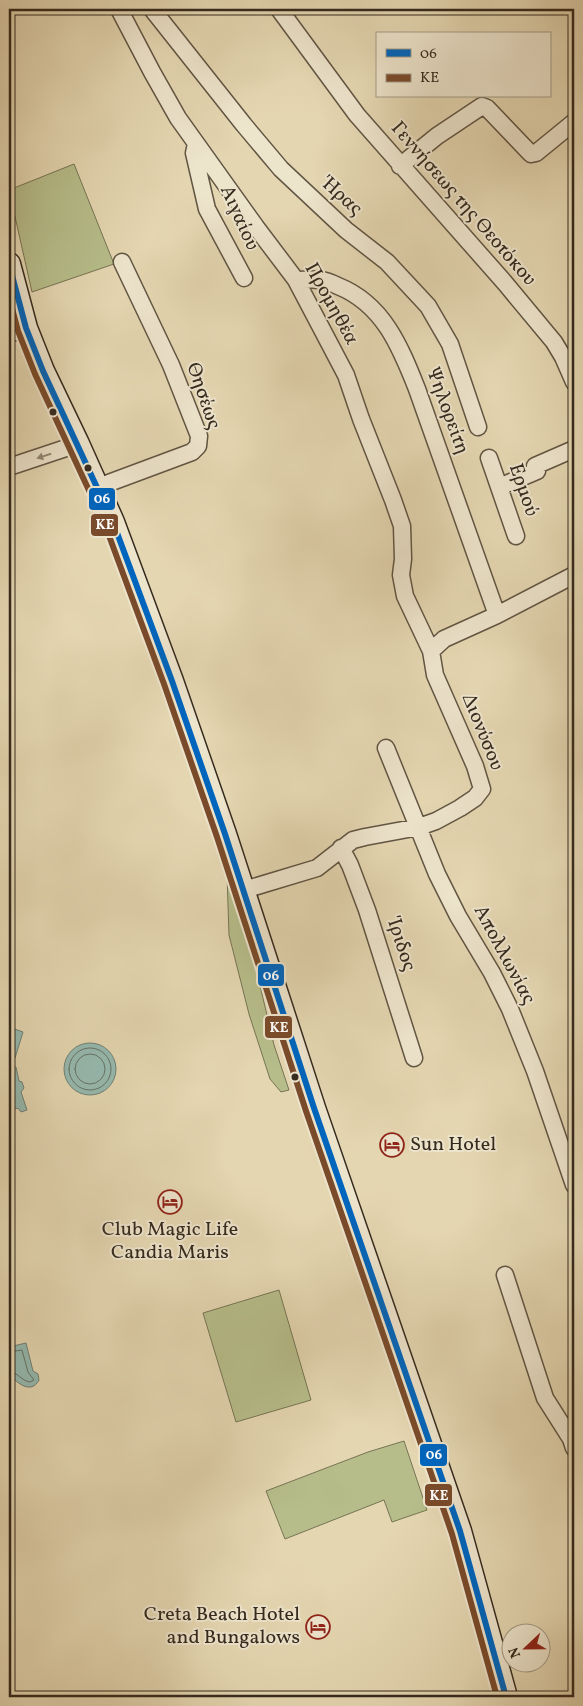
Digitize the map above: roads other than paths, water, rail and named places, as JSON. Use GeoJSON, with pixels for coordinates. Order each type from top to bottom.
{"type":"FeatureCollection","features":[{"type":"Feature","properties":{"kind":"main road"},"geometry":{"type":"LineString","coordinates":[[9,264],[17,331],[43,371],[98,487],[113,522],[172,681],[244,890],[311,1099],[460,1531],[506,1697]]}},
{"type":"Feature","properties":{"kind":"street","name":"Προμηθέα"},"geometry":{"type":"LineString","coordinates":[[120,9],[165,97],[256,228],[296,280],[346,375],[361,419],[394,500],[402,526],[403,559],[401,575],[405,596],[431,651]]}},
{"type":"Feature","properties":{"kind":"street","name":"Ήρας"},"geometry":{"type":"LineString","coordinates":[[152,9],[244,126],[281,169],[346,230],[387,262],[428,306],[450,344],[478,427]]}},
{"type":"Feature","properties":{"kind":"street","name":"Γεννήσεως της Θεοτόκου"},"geometry":{"type":"LineString","coordinates":[[279,9],[357,115],[484,259],[554,342],[574,382]]}},
{"type":"Feature","properties":{"kind":"street"},"geometry":{"type":"LineString","coordinates":[[400,166],[437,136],[482,106],[487,108],[531,154],[536,153],[574,122]]}},
{"type":"Feature","properties":{"kind":"street","name":"Αιγαίου"},"geometry":{"type":"LineString","coordinates":[[196,144],[194,153],[207,209],[244,278]]}},
{"type":"Feature","properties":{"kind":"street","name":"Θησέως"},"geometry":{"type":"LineString","coordinates":[[98,487],[192,452],[198,446],[199,436],[171,365],[122,262]]}},
{"type":"Feature","properties":{"kind":"street","name":"Ψηλορείτη"},"geometry":{"type":"LineString","coordinates":[[296,280],[320,280],[356,294],[375,309],[388,328],[408,366],[417,389],[497,614]]}},
{"type":"Feature","properties":{"kind":"street"},"geometry":{"type":"LineString","coordinates":[[9,467],[78,444]]}},
{"type":"Feature","properties":{"kind":"street"},"geometry":{"type":"LineString","coordinates":[[499,487],[537,471],[534,466],[574,449]]}},
{"type":"Feature","properties":{"kind":"street","name":"Ερμού"},"geometry":{"type":"LineString","coordinates":[[489,458],[516,536]]}},
{"type":"Feature","properties":{"kind":"street"},"geometry":{"type":"LineString","coordinates":[[431,651],[444,639],[574,575]]}},
{"type":"Feature","properties":{"kind":"street","name":"Διονύσου"},"geometry":{"type":"LineString","coordinates":[[244,890],[317,868],[353,840],[419,827],[460,808],[475,798],[482,789],[475,766],[435,675],[431,651]]}},
{"type":"Feature","properties":{"kind":"street","name":"Απολλωνίας"},"geometry":{"type":"LineString","coordinates":[[386,748],[441,883],[492,973],[510,1009],[535,1071],[574,1185]]}},
{"type":"Feature","properties":{"kind":"street","name":"Ίριδος"},"geometry":{"type":"LineString","coordinates":[[341,848],[350,865],[367,910],[414,1058]]}},
{"type":"Feature","properties":{"kind":"street"},"geometry":{"type":"LineString","coordinates":[[505,1275],[545,1398],[574,1448]]}},
{"type":"Feature","properties":{"kind":"water"},"geometry":{"type":"Polygon","coordinates":[[[9,1027],[23,1032],[15,1058],[9,1060],[9,1027]]]}},
{"type":"Feature","properties":{"kind":"water"},"geometry":{"type":"Polygon","coordinates":[[[85,1043],[95,1043],[109,1050],[116,1064],[116,1074],[109,1088],[95,1095],[85,1095],[75,1091],[68,1084],[64,1074],[64,1064],[68,1054],[75,1047],[85,1043]]]}},
{"type":"Feature","properties":{"kind":"water"},"geometry":{"type":"Polygon","coordinates":[[[9,1060],[12,1068],[16,1067],[19,1081],[22,1082],[24,1088],[21,1092],[27,1110],[21,1112],[18,1108],[9,1111],[9,1060]]]}},
{"type":"Feature","properties":{"kind":"water"},"geometry":{"type":"Polygon","coordinates":[[[26,1343],[33,1371],[38,1374],[39,1380],[32,1387],[20,1384],[9,1374],[9,1347],[26,1343]]]}},
{"type":"Feature","properties":{"kind":"place","name":"Sun Hotel"},"geometry":{"type":"Point","coordinates":[392,1145]}},
{"type":"Feature","properties":{"kind":"place","name":"Club Magic Life Candia Maris"},"geometry":{"type":"Point","coordinates":[170,1202]}},
{"type":"Feature","properties":{"kind":"place","name":"Creta Beach Hotel and Bungalows"},"geometry":{"type":"Point","coordinates":[318,1627]}}]}
